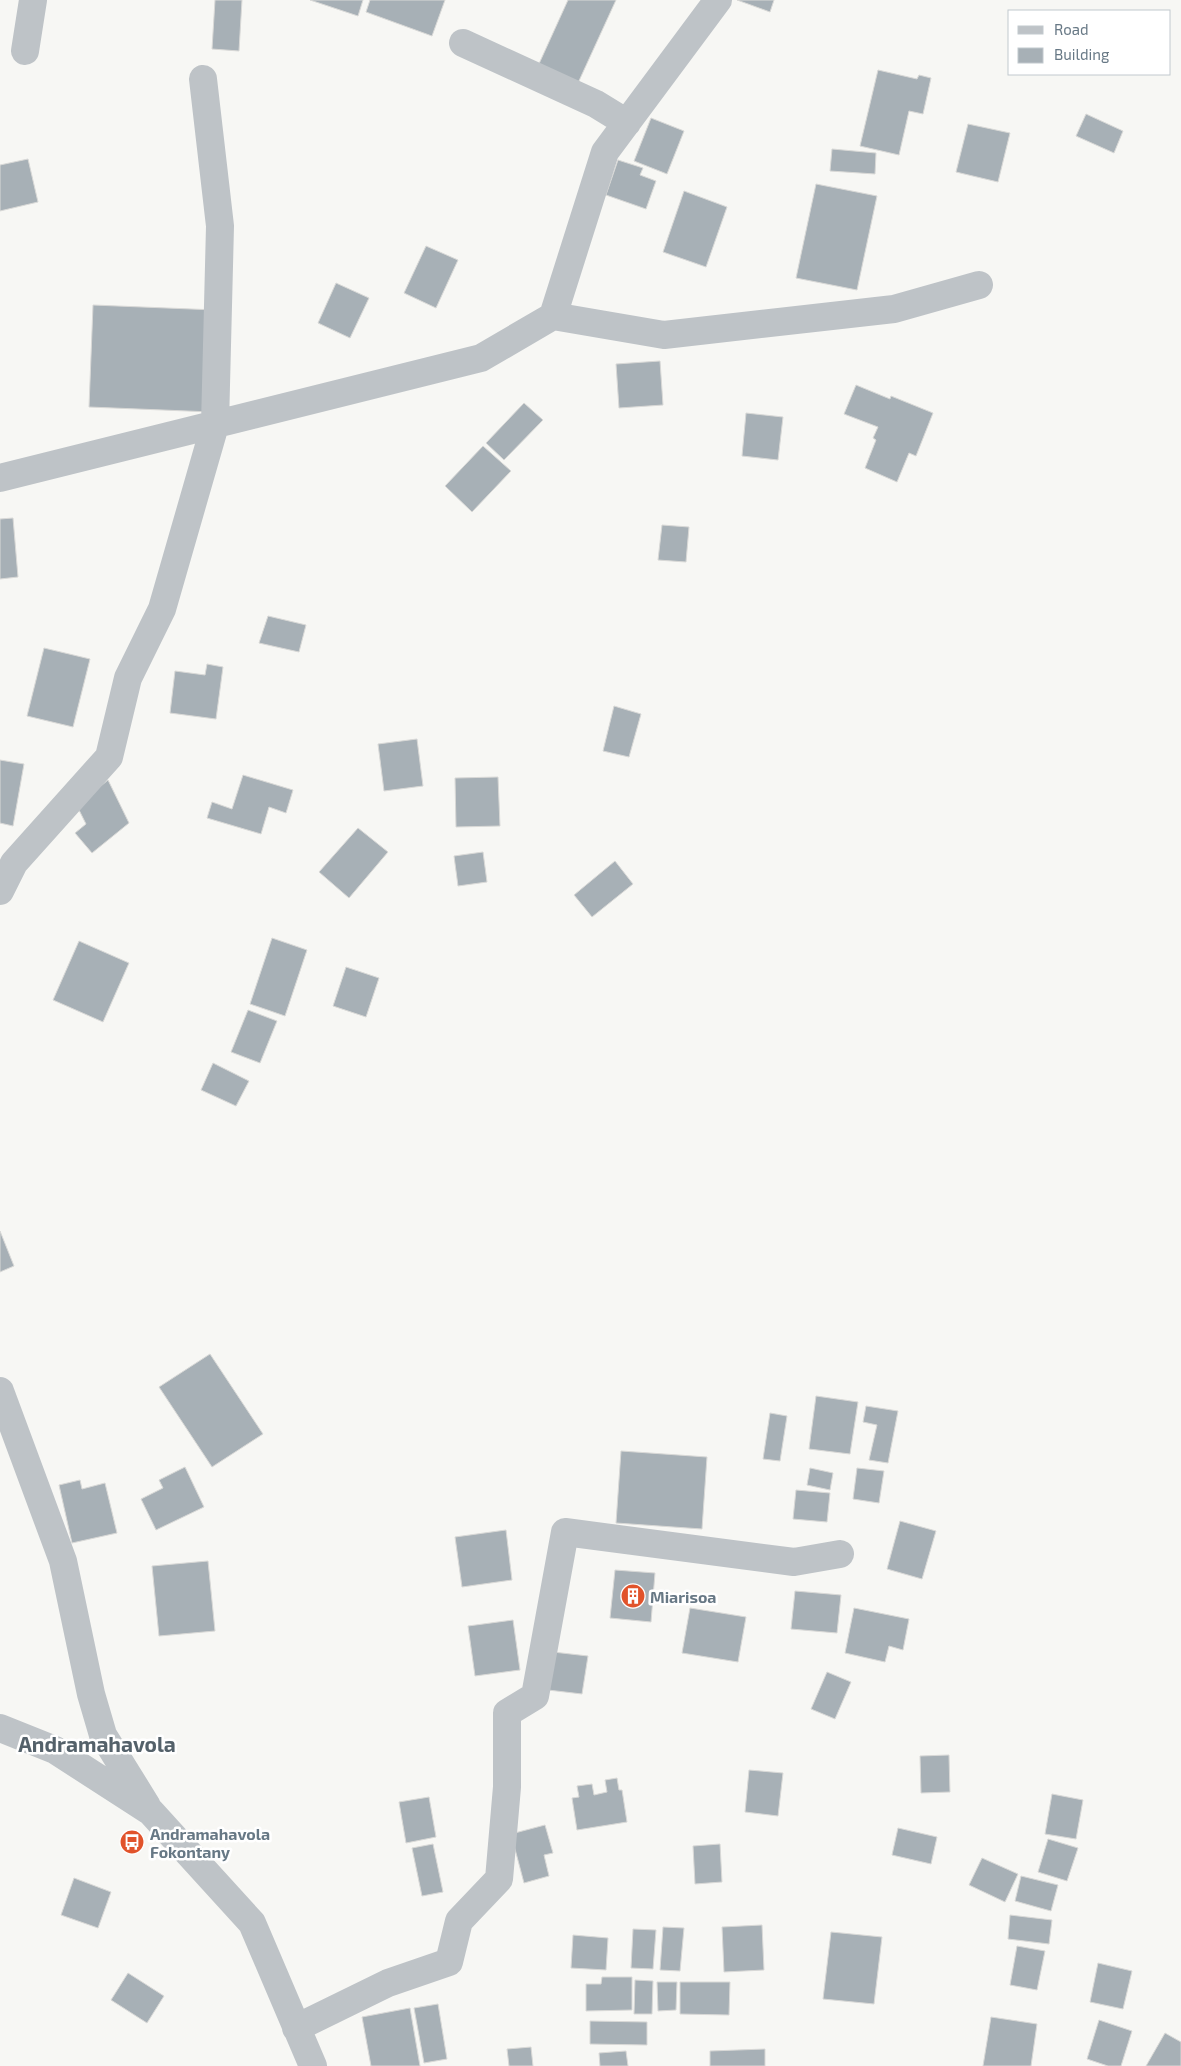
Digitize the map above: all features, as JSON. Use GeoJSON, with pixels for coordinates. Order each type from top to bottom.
{"type":"FeatureCollection","features":[{"type":"Feature","properties":{"kind":"street"},"geometry":{"type":"LineString","coordinates":[[25,51],[33,0]]}},
{"type":"Feature","properties":{"kind":"street"},"geometry":{"type":"LineString","coordinates":[[553,316],[605,152],[718,0]]}},
{"type":"Feature","properties":{"kind":"street"},"geometry":{"type":"LineString","coordinates":[[463,43],[596,104],[627,123]]}},
{"type":"Feature","properties":{"kind":"street"},"geometry":{"type":"LineString","coordinates":[[0,891],[14,863],[109,757],[128,678],[162,609],[215,424],[220,226],[203,79]]}},
{"type":"Feature","properties":{"kind":"street"},"geometry":{"type":"LineString","coordinates":[[0,478],[482,358],[553,316],[664,335],[894,309],[979,285]]}},
{"type":"Feature","properties":{"kind":"street"},"geometry":{"type":"LineString","coordinates":[[0,1391],[63,1561],[91,1694],[103,1735],[151,1812],[252,1923],[313,2066]]}},
{"type":"Feature","properties":{"kind":"street"},"geometry":{"type":"LineString","coordinates":[[296,2028],[388,1983],[448,1962],[459,1921],[499,1879],[507,1787],[507,1714],[536,1696],[565,1532],[794,1562],[840,1554]]}},
{"type":"Feature","properties":{"kind":"street"},"geometry":{"type":"LineString","coordinates":[[0,1728],[55,1750],[151,1812]]}},
{"type":"Feature","properties":{"kind":"building"},"geometry":{"type":"Polygon","coordinates":[[[215,0],[242,0],[239,51],[212,49],[215,0]]]}},
{"type":"Feature","properties":{"kind":"building"},"geometry":{"type":"Polygon","coordinates":[[[310,0],[363,0],[358,16],[310,0]]]}},
{"type":"Feature","properties":{"kind":"building"},"geometry":{"type":"Polygon","coordinates":[[[370,0],[445,0],[432,36],[366,12],[370,0]]]}},
{"type":"Feature","properties":{"kind":"building"},"geometry":{"type":"Polygon","coordinates":[[[568,0],[616,0],[578,83],[538,66],[568,0]]]}},
{"type":"Feature","properties":{"kind":"building"},"geometry":{"type":"Polygon","coordinates":[[[737,0],[774,0],[770,12],[737,0]]]}},
{"type":"Feature","properties":{"kind":"building"},"geometry":{"type":"Polygon","coordinates":[[[878,70],[917,79],[919,75],[931,78],[923,114],[909,111],[899,155],[860,146],[878,70]]]}},
{"type":"Feature","properties":{"kind":"building"},"geometry":{"type":"Polygon","coordinates":[[[1086,114],[1123,131],[1114,153],[1076,136],[1086,114]]]}},
{"type":"Feature","properties":{"kind":"building"},"geometry":{"type":"Polygon","coordinates":[[[651,118],[684,131],[667,174],[634,161],[651,118]]]}},
{"type":"Feature","properties":{"kind":"building"},"geometry":{"type":"Polygon","coordinates":[[[968,124],[1010,133],[998,182],[956,172],[968,124]]]}},
{"type":"Feature","properties":{"kind":"building"},"geometry":{"type":"Polygon","coordinates":[[[832,149],[876,153],[875,174],[830,171],[832,149]]]}},
{"type":"Feature","properties":{"kind":"building"},"geometry":{"type":"Polygon","coordinates":[[[28,159],[38,202],[0,211],[0,165],[28,159]]]}},
{"type":"Feature","properties":{"kind":"building"},"geometry":{"type":"Polygon","coordinates":[[[618,160],[643,168],[640,175],[656,181],[646,209],[606,195],[618,160]]]}},
{"type":"Feature","properties":{"kind":"building"},"geometry":{"type":"Polygon","coordinates":[[[816,184],[877,196],[857,290],[796,278],[816,184]]]}},
{"type":"Feature","properties":{"kind":"building"},"geometry":{"type":"Polygon","coordinates":[[[684,191],[727,207],[706,267],[663,252],[684,191]]]}},
{"type":"Feature","properties":{"kind":"building"},"geometry":{"type":"Polygon","coordinates":[[[426,246],[458,260],[436,308],[404,293],[426,246]]]}},
{"type":"Feature","properties":{"kind":"building"},"geometry":{"type":"Polygon","coordinates":[[[336,283],[369,298],[350,338],[318,323],[336,283]]]}},
{"type":"Feature","properties":{"kind":"building"},"geometry":{"type":"Polygon","coordinates":[[[93,305],[216,310],[212,412],[89,407],[93,305]]]}},
{"type":"Feature","properties":{"kind":"building"},"geometry":{"type":"Polygon","coordinates":[[[660,361],[663,405],[619,408],[616,364],[660,361]]]}},
{"type":"Feature","properties":{"kind":"building"},"geometry":{"type":"Polygon","coordinates":[[[856,385],[890,399],[891,396],[933,413],[916,456],[909,453],[897,482],[865,468],[876,440],[873,438],[878,427],[844,414],[856,385]]]}},
{"type":"Feature","properties":{"kind":"building"},"geometry":{"type":"Polygon","coordinates":[[[524,403],[543,420],[504,460],[486,443],[524,403]]]}},
{"type":"Feature","properties":{"kind":"building"},"geometry":{"type":"Polygon","coordinates":[[[746,413],[783,417],[778,460],[742,456],[746,413]]]}},
{"type":"Feature","properties":{"kind":"building"},"geometry":{"type":"Polygon","coordinates":[[[483,446],[511,471],[472,512],[445,486],[483,446]]]}},
{"type":"Feature","properties":{"kind":"building"},"geometry":{"type":"Polygon","coordinates":[[[13,518],[18,577],[0,579],[0,519],[13,518]]]}},
{"type":"Feature","properties":{"kind":"building"},"geometry":{"type":"Polygon","coordinates":[[[662,525],[689,527],[686,562],[658,560],[662,525]]]}},
{"type":"Feature","properties":{"kind":"building"},"geometry":{"type":"Polygon","coordinates":[[[268,616],[306,625],[299,652],[259,643],[268,616]]]}},
{"type":"Feature","properties":{"kind":"building"},"geometry":{"type":"Polygon","coordinates":[[[44,648],[90,659],[73,727],[27,716],[44,648]]]}},
{"type":"Feature","properties":{"kind":"building"},"geometry":{"type":"Polygon","coordinates":[[[207,664],[223,667],[216,719],[170,713],[175,671],[205,675],[207,664]]]}},
{"type":"Feature","properties":{"kind":"building"},"geometry":{"type":"Polygon","coordinates":[[[614,706],[641,714],[629,757],[603,751],[614,706]]]}},
{"type":"Feature","properties":{"kind":"building"},"geometry":{"type":"Polygon","coordinates":[[[417,739],[423,786],[384,791],[378,744],[417,739]]]}},
{"type":"Feature","properties":{"kind":"building"},"geometry":{"type":"Polygon","coordinates":[[[0,760],[24,764],[13,826],[0,823],[0,760]]]}},
{"type":"Feature","properties":{"kind":"building"},"geometry":{"type":"Polygon","coordinates":[[[243,775],[293,790],[286,813],[269,807],[261,834],[207,818],[212,802],[232,809],[243,775]]]}},
{"type":"Feature","properties":{"kind":"building"},"geometry":{"type":"Polygon","coordinates":[[[498,777],[500,826],[456,827],[455,778],[498,777]]]}},
{"type":"Feature","properties":{"kind":"building"},"geometry":{"type":"Polygon","coordinates":[[[108,780],[129,823],[92,853],[75,833],[86,824],[77,806],[108,780]]]}},
{"type":"Feature","properties":{"kind":"building"},"geometry":{"type":"Polygon","coordinates":[[[358,828],[388,852],[349,898],[319,872],[358,828]]]}},
{"type":"Feature","properties":{"kind":"building"},"geometry":{"type":"Polygon","coordinates":[[[483,852],[487,882],[458,886],[454,856],[483,852]]]}},
{"type":"Feature","properties":{"kind":"building"},"geometry":{"type":"Polygon","coordinates":[[[615,861],[633,884],[592,917],[574,895],[615,861]]]}},
{"type":"Feature","properties":{"kind":"building"},"geometry":{"type":"Polygon","coordinates":[[[272,938],[307,950],[285,1016],[250,1004],[272,938]]]}},
{"type":"Feature","properties":{"kind":"building"},"geometry":{"type":"Polygon","coordinates":[[[79,941],[129,963],[103,1022],[53,1000],[79,941]]]}},
{"type":"Feature","properties":{"kind":"building"},"geometry":{"type":"Polygon","coordinates":[[[346,967],[379,978],[366,1017],[333,1006],[346,967]]]}},
{"type":"Feature","properties":{"kind":"building"},"geometry":{"type":"Polygon","coordinates":[[[248,1010],[277,1021],[260,1063],[231,1052],[248,1010]]]}},
{"type":"Feature","properties":{"kind":"building"},"geometry":{"type":"Polygon","coordinates":[[[213,1063],[249,1081],[236,1106],[201,1090],[213,1063]]]}},
{"type":"Feature","properties":{"kind":"building"},"geometry":{"type":"Polygon","coordinates":[[[0,1231],[14,1266],[0,1272],[0,1231]]]}},
{"type":"Feature","properties":{"kind":"building"},"geometry":{"type":"Polygon","coordinates":[[[210,1354],[263,1434],[212,1467],[159,1387],[210,1354]]]}},
{"type":"Feature","properties":{"kind":"building"},"geometry":{"type":"Polygon","coordinates":[[[816,1396],[858,1402],[850,1454],[809,1449],[816,1396]]]}},
{"type":"Feature","properties":{"kind":"building"},"geometry":{"type":"Polygon","coordinates":[[[866,1406],[898,1411],[888,1463],[869,1460],[877,1425],[863,1422],[866,1406]]]}},
{"type":"Feature","properties":{"kind":"building"},"geometry":{"type":"Polygon","coordinates":[[[770,1413],[787,1416],[780,1461],[763,1459],[770,1413]]]}},
{"type":"Feature","properties":{"kind":"building"},"geometry":{"type":"Polygon","coordinates":[[[621,1451],[707,1457],[702,1529],[616,1523],[621,1451]]]}},
{"type":"Feature","properties":{"kind":"building"},"geometry":{"type":"Polygon","coordinates":[[[185,1467],[204,1507],[156,1530],[141,1499],[163,1488],[159,1480],[185,1467]]]}},
{"type":"Feature","properties":{"kind":"building"},"geometry":{"type":"Polygon","coordinates":[[[810,1468],[833,1473],[830,1490],[807,1485],[810,1468]]]}},
{"type":"Feature","properties":{"kind":"building"},"geometry":{"type":"Polygon","coordinates":[[[857,1468],[884,1471],[879,1503],[853,1499],[857,1468]]]}},
{"type":"Feature","properties":{"kind":"building"},"geometry":{"type":"Polygon","coordinates":[[[80,1480],[82,1489],[105,1483],[117,1533],[72,1543],[59,1485],[80,1480]]]}},
{"type":"Feature","properties":{"kind":"building"},"geometry":{"type":"Polygon","coordinates":[[[796,1490],[830,1493],[827,1522],[793,1519],[796,1490]]]}},
{"type":"Feature","properties":{"kind":"building"},"geometry":{"type":"Polygon","coordinates":[[[900,1521],[936,1531],[922,1579],[887,1569],[900,1521]]]}},
{"type":"Feature","properties":{"kind":"building"},"geometry":{"type":"Polygon","coordinates":[[[506,1530],[512,1580],[462,1587],[455,1537],[506,1530]]]}},
{"type":"Feature","properties":{"kind":"building"},"geometry":{"type":"Polygon","coordinates":[[[208,1561],[215,1631],[159,1636],[152,1566],[208,1561]]]}},
{"type":"Feature","properties":{"kind":"building","name":"Miarisoa"},"geometry":{"type":"Polygon","coordinates":[[[615,1570],[655,1573],[651,1622],[610,1618],[615,1570]]]}},
{"type":"Feature","properties":{"kind":"building"},"geometry":{"type":"Polygon","coordinates":[[[795,1591],[841,1595],[837,1633],[791,1629],[795,1591]]]}},
{"type":"Feature","properties":{"kind":"building"},"geometry":{"type":"Polygon","coordinates":[[[690,1608],[746,1617],[738,1662],[682,1653],[690,1608]]]}},
{"type":"Feature","properties":{"kind":"building"},"geometry":{"type":"Polygon","coordinates":[[[854,1608],[909,1619],[903,1650],[889,1646],[885,1662],[845,1653],[854,1608]]]}},
{"type":"Feature","properties":{"kind":"building"},"geometry":{"type":"Polygon","coordinates":[[[513,1620],[520,1670],[475,1676],[468,1626],[513,1620]]]}},
{"type":"Feature","properties":{"kind":"building"},"geometry":{"type":"Polygon","coordinates":[[[553,1652],[588,1656],[582,1694],[548,1690],[553,1652]]]}},
{"type":"Feature","properties":{"kind":"building"},"geometry":{"type":"Polygon","coordinates":[[[827,1672],[851,1682],[835,1719],[811,1709],[827,1672]]]}},
{"type":"Feature","properties":{"kind":"building"},"geometry":{"type":"Polygon","coordinates":[[[949,1755],[950,1792],[921,1793],[920,1756],[949,1755]]]}},
{"type":"Feature","properties":{"kind":"building"},"geometry":{"type":"Polygon","coordinates":[[[749,1770],[783,1773],[778,1816],[745,1812],[749,1770]]]}},
{"type":"Feature","properties":{"kind":"building"},"geometry":{"type":"Polygon","coordinates":[[[617,1778],[619,1790],[622,1790],[627,1822],[577,1830],[572,1798],[579,1797],[577,1786],[592,1784],[594,1795],[607,1792],[605,1780],[617,1778]]]}},
{"type":"Feature","properties":{"kind":"building"},"geometry":{"type":"Polygon","coordinates":[[[1052,1794],[1083,1800],[1076,1839],[1045,1834],[1052,1794]]]}},
{"type":"Feature","properties":{"kind":"building"},"geometry":{"type":"Polygon","coordinates":[[[429,1797],[436,1837],[406,1843],[399,1802],[429,1797]]]}},
{"type":"Feature","properties":{"kind":"building"},"geometry":{"type":"Polygon","coordinates":[[[545,1825],[553,1853],[544,1855],[549,1876],[524,1883],[511,1834],[545,1825]]]}},
{"type":"Feature","properties":{"kind":"building"},"geometry":{"type":"Polygon","coordinates":[[[898,1828],[937,1837],[931,1864],[892,1855],[898,1828]]]}},
{"type":"Feature","properties":{"kind":"building"},"geometry":{"type":"Polygon","coordinates":[[[1048,1839],[1078,1848],[1067,1881],[1038,1872],[1048,1839]]]}},
{"type":"Feature","properties":{"kind":"building"},"geometry":{"type":"Polygon","coordinates":[[[433,1844],[443,1892],[422,1896],[412,1848],[433,1844]]]}},
{"type":"Feature","properties":{"kind":"building"},"geometry":{"type":"Polygon","coordinates":[[[720,1844],[722,1882],[695,1884],[693,1846],[720,1844]]]}},
{"type":"Feature","properties":{"kind":"building"},"geometry":{"type":"Polygon","coordinates":[[[982,1858],[1018,1874],[1005,1902],[969,1885],[982,1858]]]}},
{"type":"Feature","properties":{"kind":"building"},"geometry":{"type":"Polygon","coordinates":[[[1021,1876],[1058,1885],[1051,1911],[1015,1901],[1021,1876]]]}},
{"type":"Feature","properties":{"kind":"building"},"geometry":{"type":"Polygon","coordinates":[[[74,1878],[111,1892],[98,1928],[61,1915],[74,1878]]]}},
{"type":"Feature","properties":{"kind":"building"},"geometry":{"type":"Polygon","coordinates":[[[1010,1915],[1052,1920],[1049,1944],[1008,1939],[1010,1915]]]}},
{"type":"Feature","properties":{"kind":"building"},"geometry":{"type":"Polygon","coordinates":[[[762,1925],[764,1970],[724,1972],[722,1927],[762,1925]]]}},
{"type":"Feature","properties":{"kind":"building"},"geometry":{"type":"Polygon","coordinates":[[[663,1927],[684,1928],[680,1971],[660,1970],[663,1927]]]}},
{"type":"Feature","properties":{"kind":"building"},"geometry":{"type":"Polygon","coordinates":[[[633,1929],[656,1930],[653,1969],[631,1968],[633,1929]]]}},
{"type":"Feature","properties":{"kind":"building"},"geometry":{"type":"Polygon","coordinates":[[[831,1932],[882,1937],[874,2004],[823,1999],[831,1932]]]}},
{"type":"Feature","properties":{"kind":"building"},"geometry":{"type":"Polygon","coordinates":[[[573,1935],[608,1938],[606,1970],[571,1968],[573,1935]]]}},
{"type":"Feature","properties":{"kind":"building"},"geometry":{"type":"Polygon","coordinates":[[[1017,1946],[1045,1951],[1037,1990],[1010,1985],[1017,1946]]]}},
{"type":"Feature","properties":{"kind":"building"},"geometry":{"type":"Polygon","coordinates":[[[1098,1963],[1132,1971],[1123,2009],[1090,2002],[1098,1963]]]}},
{"type":"Feature","properties":{"kind":"building"},"geometry":{"type":"Polygon","coordinates":[[[128,1973],[164,1996],[147,2023],[111,2000],[128,1973]]]}},
{"type":"Feature","properties":{"kind":"building"},"geometry":{"type":"Polygon","coordinates":[[[602,1977],[632,1977],[632,2010],[586,2011],[586,1984],[601,1984],[602,1977]]]}},
{"type":"Feature","properties":{"kind":"building"},"geometry":{"type":"Polygon","coordinates":[[[635,1980],[653,1981],[652,2014],[634,2014],[635,1980]]]}},
{"type":"Feature","properties":{"kind":"building"},"geometry":{"type":"Polygon","coordinates":[[[657,1982],[677,1982],[676,2010],[658,2011],[657,1982]]]}},
{"type":"Feature","properties":{"kind":"building"},"geometry":{"type":"Polygon","coordinates":[[[680,1982],[730,1982],[729,2015],[680,2014],[680,1982]]]}},
{"type":"Feature","properties":{"kind":"building"},"geometry":{"type":"Polygon","coordinates":[[[438,2004],[447,2059],[424,2063],[414,2008],[438,2004]]]}},
{"type":"Feature","properties":{"kind":"building"},"geometry":{"type":"Polygon","coordinates":[[[410,2008],[420,2066],[371,2066],[362,2017],[410,2008]]]}},
{"type":"Feature","properties":{"kind":"building"},"geometry":{"type":"Polygon","coordinates":[[[991,2017],[1037,2024],[1031,2066],[983,2066],[991,2017]]]}},
{"type":"Feature","properties":{"kind":"building"},"geometry":{"type":"Polygon","coordinates":[[[1099,2020],[1132,2031],[1121,2066],[1108,2066],[1087,2059],[1099,2020]]]}},
{"type":"Feature","properties":{"kind":"building"},"geometry":{"type":"Polygon","coordinates":[[[590,2021],[647,2022],[647,2045],[590,2044],[590,2021]]]}},
{"type":"Feature","properties":{"kind":"building"},"geometry":{"type":"Polygon","coordinates":[[[1165,2033],[1181,2042],[1181,2066],[1146,2066],[1165,2033]]]}},
{"type":"Feature","properties":{"kind":"building"},"geometry":{"type":"Polygon","coordinates":[[[531,2047],[533,2066],[509,2066],[507,2049],[531,2047]]]}},
{"type":"Feature","properties":{"kind":"building"},"geometry":{"type":"Polygon","coordinates":[[[765,2049],[765,2066],[710,2066],[710,2051],[765,2049]]]}},
{"type":"Feature","properties":{"kind":"building"},"geometry":{"type":"Polygon","coordinates":[[[626,2051],[628,2066],[600,2066],[599,2053],[626,2051]]]}},
{"type":"Feature","properties":{"kind":"place","name":"Miarisoa"},"geometry":{"type":"Point","coordinates":[633,1596]}},
{"type":"Feature","properties":{"kind":"place","name":"Andramahavola Fokontany"},"geometry":{"type":"Point","coordinates":[132,1842]}},
{"type":"Feature","properties":{"kind":"district","name":"Andramahavola"},"geometry":{"type":"Point","coordinates":[97,1743]}}]}
